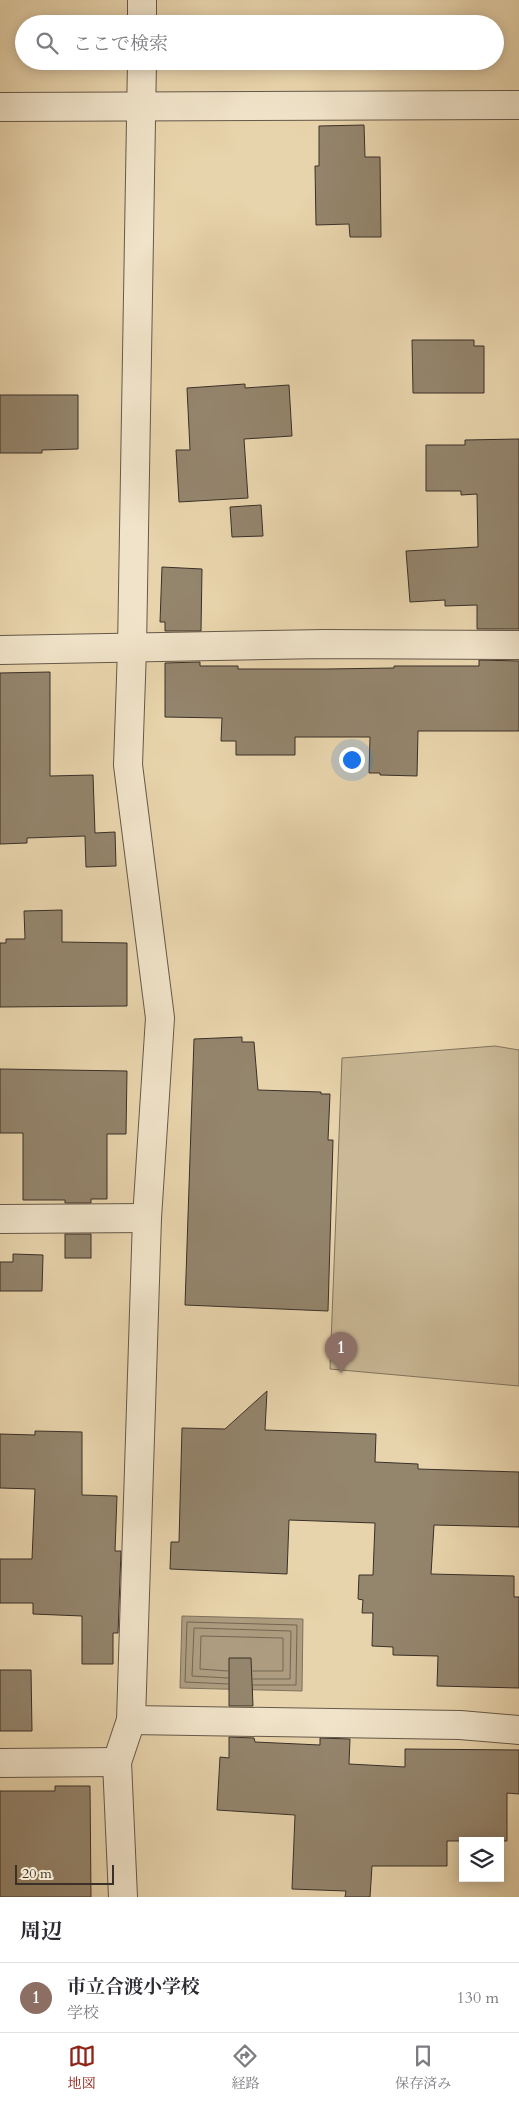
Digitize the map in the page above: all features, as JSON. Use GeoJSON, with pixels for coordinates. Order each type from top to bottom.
{"type":"FeatureCollection","features":[{"type":"Feature","properties":{"kind":"street"},"geometry":{"type":"LineString","coordinates":[[142,0],[142,15]]}},
{"type":"Feature","properties":{"kind":"street"},"geometry":{"type":"LineString","coordinates":[[123,1897],[117,1762],[131,1720],[147,1218],[160,1018],[128,765],[132,649],[142,70]]}},
{"type":"Feature","properties":{"kind":"street"},"geometry":{"type":"LineString","coordinates":[[0,107],[519,104]]}},
{"type":"Feature","properties":{"kind":"street"},"geometry":{"type":"LineString","coordinates":[[0,650],[324,644],[519,645]]}},
{"type":"Feature","properties":{"kind":"street"},"geometry":{"type":"LineString","coordinates":[[0,1219],[147,1218]]}},
{"type":"Feature","properties":{"kind":"street"},"geometry":{"type":"LineString","coordinates":[[131,1720],[460,1725],[519,1730]]}},
{"type":"Feature","properties":{"kind":"street"},"geometry":{"type":"LineString","coordinates":[[0,1763],[117,1762]]}},
{"type":"Feature","properties":{"kind":"shaded area"},"geometry":{"type":"Polygon","coordinates":[[[495,1046],[519,1050],[519,1386],[330,1369],[342,1058],[495,1046]]]}},
{"type":"Feature","properties":{"kind":"water"},"geometry":{"type":"Polygon","coordinates":[[[182,1616],[303,1619],[302,1691],[180,1688],[182,1616]]]}},
{"type":"Feature","properties":{"kind":"building"},"geometry":{"type":"Polygon","coordinates":[[[364,125],[365,157],[380,157],[381,237],[350,237],[349,224],[316,225],[315,166],[319,166],[319,126],[364,125]]]}},
{"type":"Feature","properties":{"kind":"building"},"geometry":{"type":"Polygon","coordinates":[[[412,340],[474,340],[474,346],[484,346],[484,393],[413,393],[412,340]]]}},
{"type":"Feature","properties":{"kind":"building"},"geometry":{"type":"Polygon","coordinates":[[[245,384],[245,388],[289,385],[292,436],[244,439],[248,498],[179,502],[176,450],[190,450],[187,388],[245,384]]]}},
{"type":"Feature","properties":{"kind":"building"},"geometry":{"type":"Polygon","coordinates":[[[0,395],[78,395],[78,449],[42,450],[42,453],[0,453],[0,395]]]}},
{"type":"Feature","properties":{"kind":"building"},"geometry":{"type":"Polygon","coordinates":[[[519,439],[519,629],[477,629],[477,605],[445,606],[445,600],[410,602],[406,551],[478,547],[477,494],[461,495],[461,491],[426,491],[426,445],[465,445],[465,440],[519,439]]]}},
{"type":"Feature","properties":{"kind":"building"},"geometry":{"type":"Polygon","coordinates":[[[261,505],[263,536],[232,537],[230,507],[261,505]]]}},
{"type":"Feature","properties":{"kind":"building"},"geometry":{"type":"Polygon","coordinates":[[[162,567],[202,569],[201,631],[165,631],[165,622],[160,622],[162,567]]]}},
{"type":"Feature","properties":{"kind":"building"},"geometry":{"type":"Polygon","coordinates":[[[479,660],[519,661],[519,731],[418,731],[417,776],[369,773],[370,737],[295,737],[295,755],[236,755],[236,741],[221,741],[222,718],[165,717],[165,663],[200,662],[200,666],[238,666],[238,669],[326,669],[394,668],[394,666],[479,666],[479,660]]]}},
{"type":"Feature","properties":{"kind":"building"},"geometry":{"type":"Polygon","coordinates":[[[50,672],[50,776],[93,775],[95,833],[115,832],[116,866],[86,867],[85,836],[27,838],[27,843],[0,844],[0,673],[50,672]]]}},
{"type":"Feature","properties":{"kind":"building"},"geometry":{"type":"Polygon","coordinates":[[[62,910],[62,942],[127,943],[127,1006],[0,1007],[0,943],[6,943],[6,939],[25,939],[24,911],[62,910]]]}},
{"type":"Feature","properties":{"kind":"building"},"geometry":{"type":"Polygon","coordinates":[[[242,1037],[242,1042],[254,1042],[258,1090],[330,1094],[328,1140],[333,1140],[328,1311],[185,1305],[194,1039],[242,1037]]]}},
{"type":"Feature","properties":{"kind":"building"},"geometry":{"type":"Polygon","coordinates":[[[0,1069],[127,1071],[126,1134],[107,1134],[107,1199],[91,1199],[91,1203],[65,1203],[65,1200],[23,1200],[23,1133],[0,1133],[0,1069]]]}},
{"type":"Feature","properties":{"kind":"building"},"geometry":{"type":"Polygon","coordinates":[[[65,1234],[91,1234],[91,1258],[65,1258],[65,1234]]]}},
{"type":"Feature","properties":{"kind":"building"},"geometry":{"type":"Polygon","coordinates":[[[13,1254],[43,1255],[42,1291],[0,1291],[0,1262],[13,1262],[13,1254]]]}},
{"type":"Feature","properties":{"kind":"building"},"geometry":{"type":"Polygon","coordinates":[[[267,1391],[265,1430],[376,1434],[375,1462],[418,1464],[418,1469],[519,1472],[519,1527],[434,1525],[431,1574],[514,1576],[514,1597],[519,1597],[519,1688],[437,1686],[438,1656],[393,1655],[393,1647],[372,1646],[373,1613],[362,1613],[363,1600],[358,1599],[359,1575],[373,1575],[375,1523],[289,1520],[287,1574],[170,1569],[171,1542],[179,1542],[182,1428],[225,1429],[267,1391]]]}},
{"type":"Feature","properties":{"kind":"building"},"geometry":{"type":"Polygon","coordinates":[[[35,1431],[82,1432],[82,1495],[117,1496],[115,1551],[121,1551],[118,1633],[113,1633],[113,1664],[82,1664],[82,1616],[33,1614],[33,1603],[0,1603],[0,1559],[32,1559],[35,1489],[0,1488],[0,1434],[35,1435],[35,1431]]]}},
{"type":"Feature","properties":{"kind":"building"},"geometry":{"type":"Polygon","coordinates":[[[229,1658],[251,1658],[253,1706],[229,1706],[229,1658]]]}},
{"type":"Feature","properties":{"kind":"building"},"geometry":{"type":"Polygon","coordinates":[[[0,1670],[31,1670],[32,1731],[0,1731],[0,1670]]]}},
{"type":"Feature","properties":{"kind":"building"},"geometry":{"type":"Polygon","coordinates":[[[229,1737],[254,1738],[255,1742],[320,1745],[320,1738],[350,1739],[349,1764],[405,1767],[405,1749],[519,1750],[519,1794],[507,1793],[507,1841],[504,1841],[504,1837],[459,1837],[459,1841],[447,1841],[447,1866],[372,1866],[370,1897],[345,1897],[346,1891],[292,1889],[295,1815],[217,1810],[220,1757],[229,1758],[229,1737]]]}},
{"type":"Feature","properties":{"kind":"building"},"geometry":{"type":"Polygon","coordinates":[[[55,1786],[90,1786],[91,1897],[0,1897],[0,1791],[55,1791],[55,1786]]]}},
{"type":"Feature","properties":{"kind":"place","name":"市立合渡小学校"},"geometry":{"type":"Point","coordinates":[341,1373]}}]}
